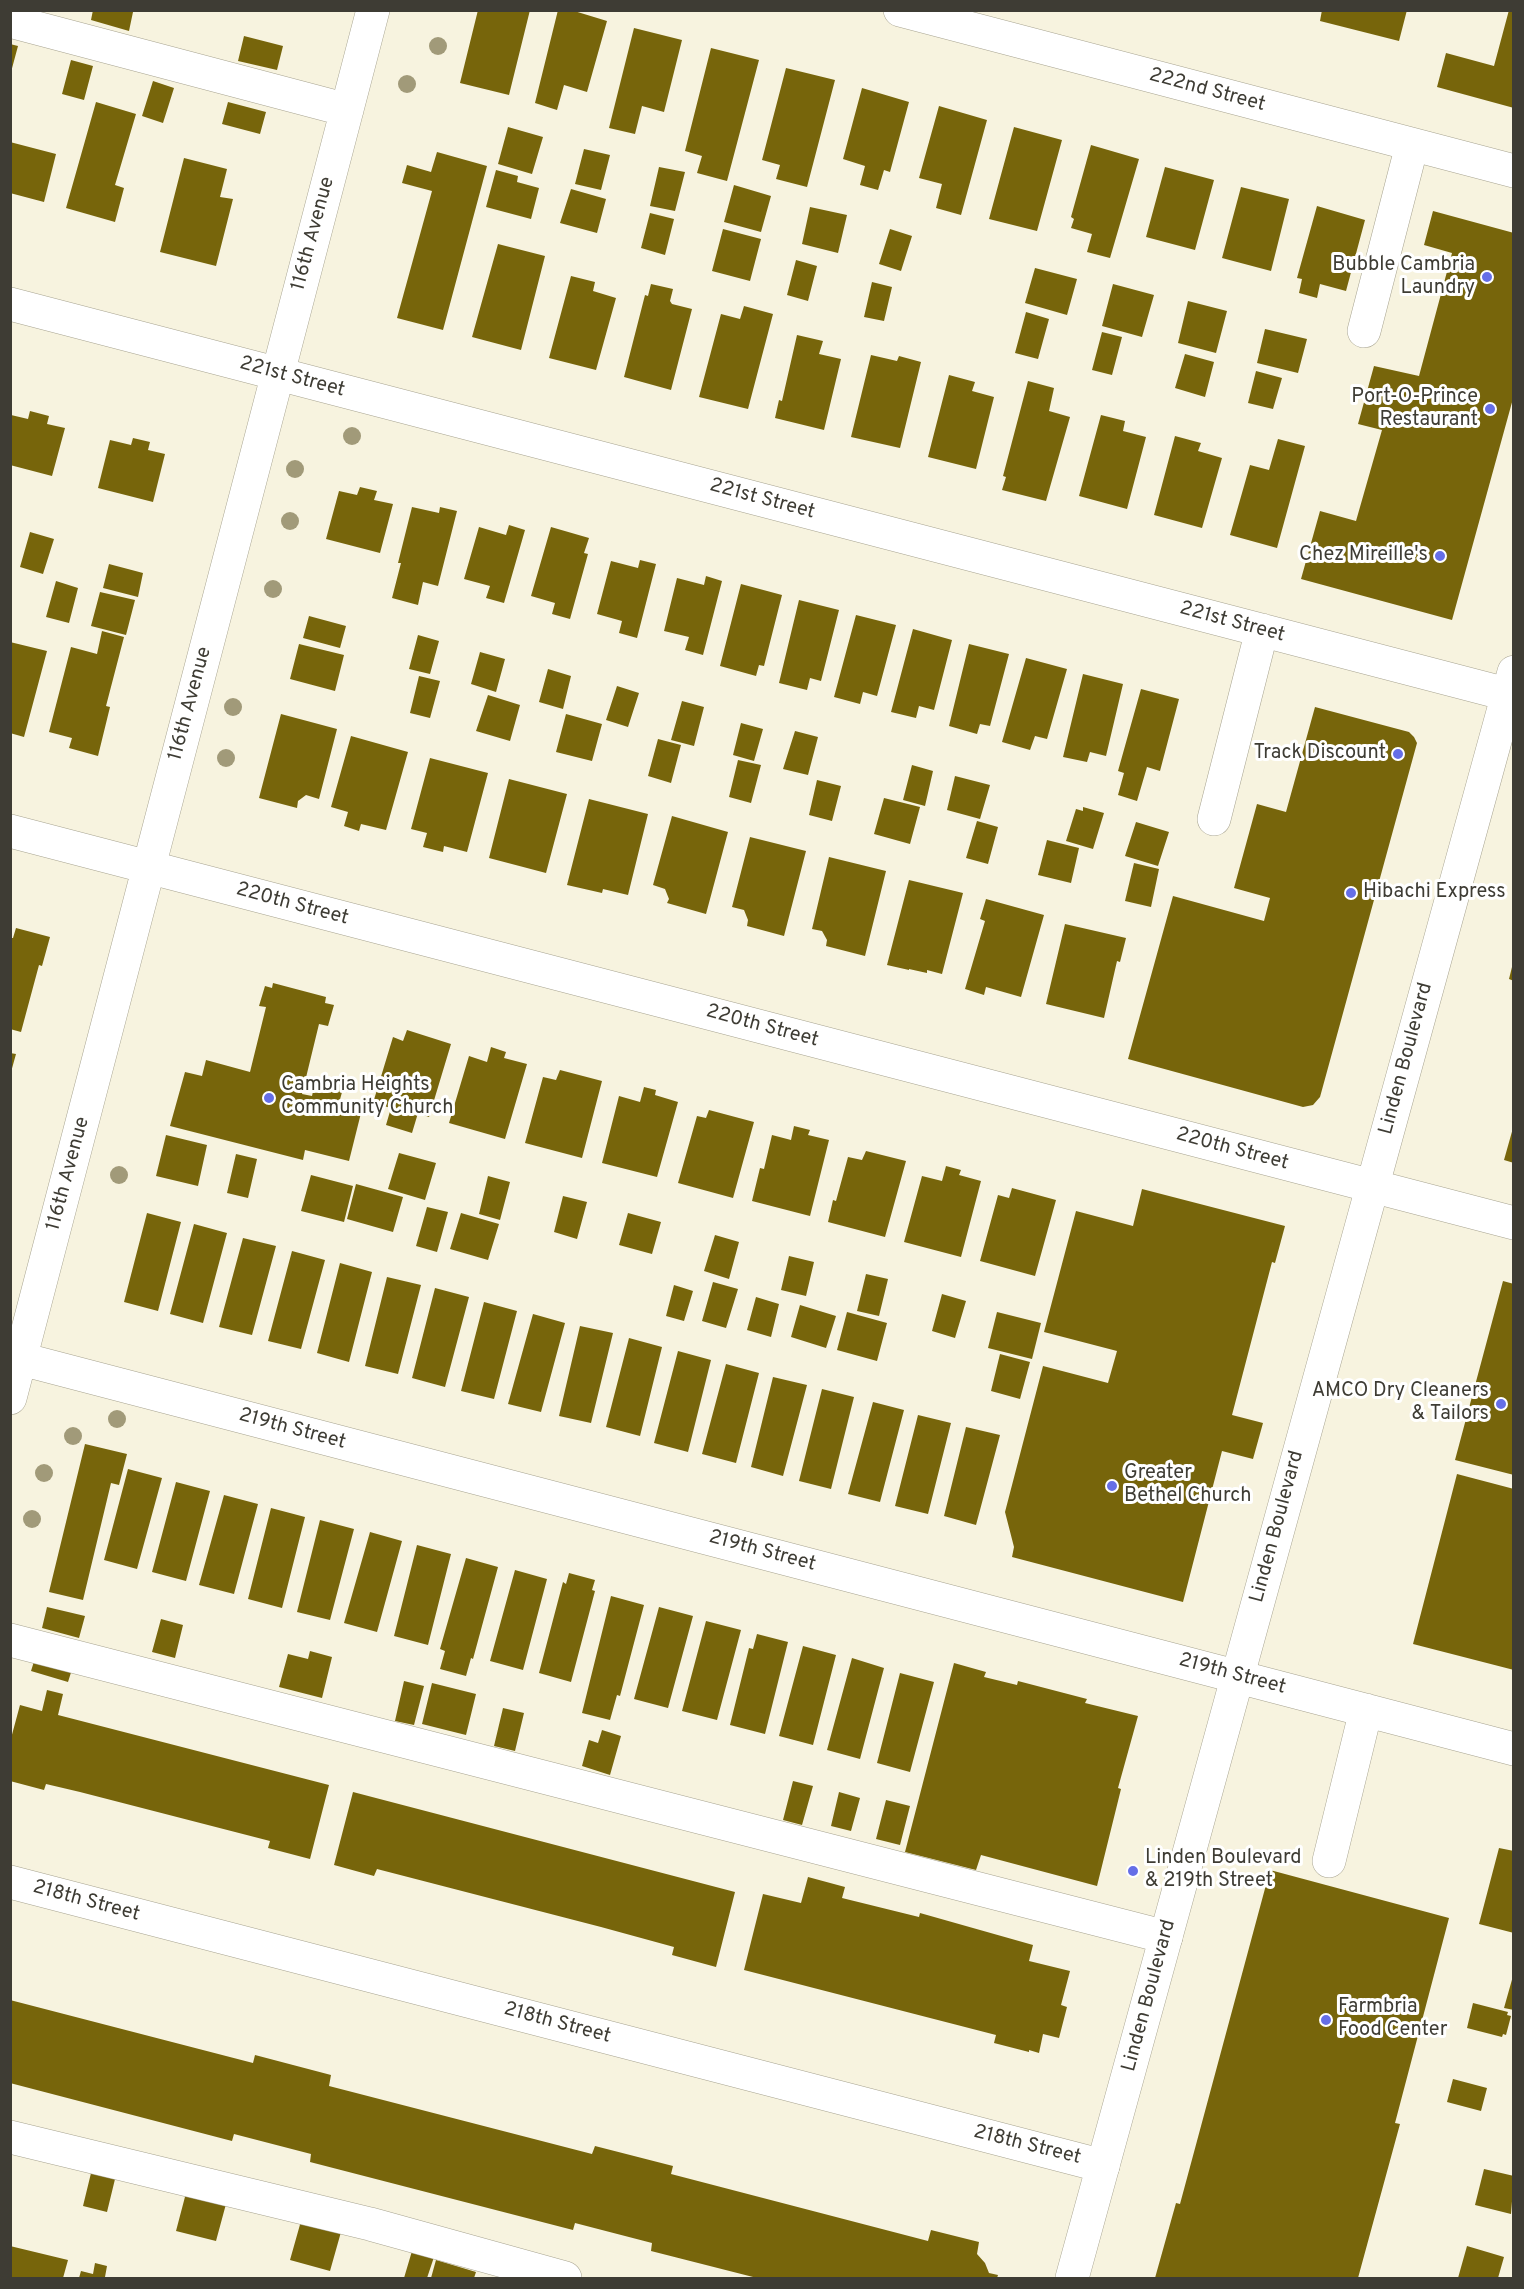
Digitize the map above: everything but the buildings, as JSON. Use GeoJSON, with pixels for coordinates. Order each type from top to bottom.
{"type":"FeatureCollection","features":[{"type":"Feature","properties":{"kind":"street","name":"116th Avenue"},"geometry":{"type":"LineString","coordinates":[[10,1398],[16,1358],[149,867],[373,10]]}},
{"type":"Feature","properties":{"kind":"street","name":"222nd Street"},"geometry":{"type":"LineString","coordinates":[[900,10],[1514,171]]}},
{"type":"Feature","properties":{"kind":"street"},"geometry":{"type":"LineString","coordinates":[[10,21],[347,110]]}},
{"type":"Feature","properties":{"kind":"street"},"geometry":{"type":"LineString","coordinates":[[1364,331],[1412,145]]}},
{"type":"Feature","properties":{"kind":"street","name":"221st Street"},"geometry":{"type":"LineString","coordinates":[[10,304],[1262,630],[1512,688]]}},
{"type":"Feature","properties":{"kind":"street"},"geometry":{"type":"LineString","coordinates":[[1214,819],[1262,630]]}},
{"type":"Feature","properties":{"kind":"street","name":"Linden Boulevard"},"geometry":{"type":"LineString","coordinates":[[1072,2278],[1372,1186],[1512,688]]}},
{"type":"Feature","properties":{"kind":"street","name":"220th Street"},"geometry":{"type":"LineString","coordinates":[[10,831],[1514,1223]]}},
{"type":"Feature","properties":{"kind":"street","name":"219th Street"},"geometry":{"type":"LineString","coordinates":[[16,1358],[1514,1749]]}},
{"type":"Feature","properties":{"kind":"street"},"geometry":{"type":"LineString","coordinates":[[10,1640],[1166,1937]]}},
{"type":"Feature","properties":{"kind":"street"},"geometry":{"type":"LineString","coordinates":[[1329,1862],[1366,1710]]}},
{"type":"Feature","properties":{"kind":"street","name":"218th Street"},"geometry":{"type":"LineString","coordinates":[[10,1882],[1103,2166]]}},
{"type":"Feature","properties":{"kind":"street"},"geometry":{"type":"LineString","coordinates":[[10,2137],[370,2224],[565,2278]]}},
{"type":"Feature","properties":{"kind":"place","name":"Bubble Cambria Laundry"},"geometry":{"type":"Point","coordinates":[1487,277]}},
{"type":"Feature","properties":{"kind":"place","name":"Port-O-Prince Restaurant"},"geometry":{"type":"Point","coordinates":[1490,409]}},
{"type":"Feature","properties":{"kind":"place","name":"Chez Mireille's"},"geometry":{"type":"Point","coordinates":[1440,556]}},
{"type":"Feature","properties":{"kind":"place","name":"Track Discount"},"geometry":{"type":"Point","coordinates":[1398,754]}},
{"type":"Feature","properties":{"kind":"place","name":"Hibachi Express"},"geometry":{"type":"Point","coordinates":[1351,893]}},
{"type":"Feature","properties":{"kind":"place","name":"Cambria Heights Community Church"},"geometry":{"type":"Point","coordinates":[269,1098]}},
{"type":"Feature","properties":{"kind":"place","name":"AMCO Dry Cleaners & Tailors"},"geometry":{"type":"Point","coordinates":[1501,1404]}},
{"type":"Feature","properties":{"kind":"place","name":"Greater Bethel Church"},"geometry":{"type":"Point","coordinates":[1112,1486]}},
{"type":"Feature","properties":{"kind":"place","name":"Linden Boulevard & 219th Street"},"geometry":{"type":"Point","coordinates":[1133,1871]}},
{"type":"Feature","properties":{"kind":"place","name":"Farmbria Food Center"},"geometry":{"type":"Point","coordinates":[1326,2020]}}]}
